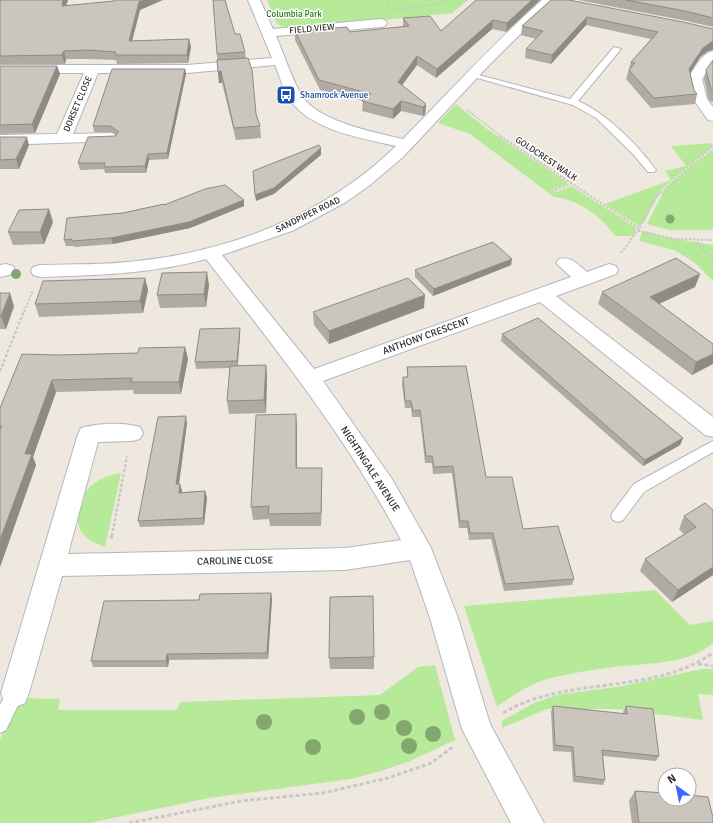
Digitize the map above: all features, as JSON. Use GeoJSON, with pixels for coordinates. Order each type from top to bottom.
{"type":"FeatureCollection","features":[{"type":"Feature","properties":{"kind":"street"},"geometry":{"type":"LineString","coordinates":[[254,0],[296,98],[312,115],[348,129],[406,144]]}},
{"type":"Feature","properties":{"kind":"street","name":"SANDPIPER ROAD"},"geometry":{"type":"LineString","coordinates":[[40,271],[135,267],[159,264],[210,252],[272,232],[311,215],[344,198],[365,182],[406,144],[510,35],[553,0]]}},
{"type":"Feature","properties":{"kind":"street","name":"FIELD VIEW"},"geometry":{"type":"LineString","coordinates":[[269,33],[358,31],[381,23]]}},
{"type":"Feature","properties":{"kind":"street"},"geometry":{"type":"LineString","coordinates":[[713,56],[703,65],[695,79],[700,99],[713,117]]}},
{"type":"Feature","properties":{"kind":"street"},"geometry":{"type":"LineString","coordinates":[[0,69],[187,69],[280,61]]}},
{"type":"Feature","properties":{"kind":"street","name":"DORSET CLOSE"},"geometry":{"type":"LineString","coordinates":[[63,139],[93,69]]}},
{"type":"Feature","properties":{"kind":"street","name":"DORSET CLOSE"},"geometry":{"type":"LineString","coordinates":[[0,140],[111,138]]}},
{"type":"Feature","properties":{"kind":"street","name":"NIGHTINGALE AVENUE"},"geometry":{"type":"LineString","coordinates":[[210,252],[310,378],[384,486],[418,548],[444,618],[477,729],[528,823]]}},
{"type":"Feature","properties":{"kind":"street"},"geometry":{"type":"LineString","coordinates":[[565,263],[584,279]]}},
{"type":"Feature","properties":{"kind":"street","name":"ANTHONY CRESCENT"},"geometry":{"type":"LineString","coordinates":[[310,378],[609,270]]}},
{"type":"Feature","properties":{"kind":"street"},"geometry":{"type":"LineString","coordinates":[[542,294],[713,429]]}},
{"type":"Feature","properties":{"kind":"street"},"geometry":{"type":"LineString","coordinates":[[15,693],[89,434],[132,433]]}},
{"type":"Feature","properties":{"kind":"street","name":"CAROLINE CLOSE"},"geometry":{"type":"LineString","coordinates":[[51,566],[106,563],[345,559],[418,548]]}},
{"type":"Feature","properties":{"kind":"lane"},"geometry":{"type":"LineString","coordinates":[[572,102],[617,49]]}},
{"type":"Feature","properties":{"kind":"lane"},"geometry":{"type":"LineString","coordinates":[[471,75],[572,102],[599,116],[637,153],[650,170]]}},
{"type":"Feature","properties":{"kind":"lane"},"geometry":{"type":"LineString","coordinates":[[618,516],[640,488],[713,446]]}},
{"type":"Feature","properties":{"kind":"lane"},"geometry":{"type":"LineString","coordinates":[[0,724],[15,693]]}},
{"type":"Feature","properties":{"kind":"path"},"geometry":{"type":"LineString","coordinates":[[436,4],[447,0]]}},
{"type":"Feature","properties":{"kind":"path","name":"GOLDCREST WALK"},"geometry":{"type":"LineString","coordinates":[[447,100],[460,104],[488,128],[639,228]]}},
{"type":"Feature","properties":{"kind":"path"},"geometry":{"type":"LineString","coordinates":[[638,232],[656,197],[713,146]]}},
{"type":"Feature","properties":{"kind":"path"},"geometry":{"type":"LineString","coordinates":[[555,190],[571,184]]}},
{"type":"Feature","properties":{"kind":"path"},"geometry":{"type":"LineString","coordinates":[[638,232],[639,228]]}},
{"type":"Feature","properties":{"kind":"path"},"geometry":{"type":"LineString","coordinates":[[609,270],[607,265],[628,245],[639,228]]}},
{"type":"Feature","properties":{"kind":"path"},"geometry":{"type":"LineString","coordinates":[[638,232],[663,239],[696,242],[713,240]]}},
{"type":"Feature","properties":{"kind":"path"},"geometry":{"type":"LineString","coordinates":[[696,242],[713,260]]}},
{"type":"Feature","properties":{"kind":"path"},"geometry":{"type":"LineString","coordinates":[[0,371],[40,271]]}},
{"type":"Feature","properties":{"kind":"path"},"geometry":{"type":"LineString","coordinates":[[106,563],[132,433]]}},
{"type":"Feature","properties":{"kind":"path"},"geometry":{"type":"LineString","coordinates":[[129,823],[241,801],[323,793],[388,778],[431,763],[477,729],[520,703],[540,696],[660,676],[697,664],[713,653]]}},
{"type":"Feature","properties":{"kind":"path"},"geometry":{"type":"LineString","coordinates":[[697,664],[713,666]]}},
{"type":"Feature","properties":{"kind":"green space","name":"Columbia Park"},"geometry":{"type":"Polygon","coordinates":[[[267,0],[468,0],[452,13],[290,29],[277,24],[267,0]]]}},
{"type":"Feature","properties":{"kind":"green space"},"geometry":{"type":"Polygon","coordinates":[[[456,104],[487,129],[567,182],[567,184],[553,190],[556,192],[572,186],[636,228],[634,236],[615,236],[603,222],[589,210],[572,201],[554,197],[470,134],[438,123],[456,104]]]}},
{"type":"Feature","properties":{"kind":"green space"},"geometry":{"type":"Polygon","coordinates":[[[713,143],[710,148],[662,189],[643,223],[639,226],[605,204],[671,180],[665,171],[686,166],[671,146],[713,143]]]}},
{"type":"Feature","properties":{"kind":"green space"},"geometry":{"type":"Polygon","coordinates":[[[713,149],[713,230],[669,230],[647,224],[664,191],[671,183],[713,149]]]}},
{"type":"Feature","properties":{"kind":"green space"},"geometry":{"type":"Polygon","coordinates":[[[646,231],[663,237],[713,245],[713,281],[694,262],[674,250],[639,241],[642,233],[646,231]]]}},
{"type":"Feature","properties":{"kind":"green space"},"geometry":{"type":"Polygon","coordinates":[[[121,473],[105,547],[90,541],[83,534],[78,524],[78,514],[88,489],[103,478],[121,473]]]}},
{"type":"Feature","properties":{"kind":"green space"},"geometry":{"type":"Polygon","coordinates":[[[655,590],[690,625],[713,621],[713,643],[692,655],[666,662],[590,670],[543,680],[522,690],[497,707],[464,606],[655,590]]]}},
{"type":"Feature","properties":{"kind":"green space"},"geometry":{"type":"Polygon","coordinates":[[[435,665],[455,740],[410,761],[351,779],[209,798],[89,823],[0,823],[0,739],[19,698],[60,699],[58,710],[177,710],[180,702],[380,695],[418,667],[435,665]]]}},
{"type":"Feature","properties":{"kind":"green space"},"geometry":{"type":"Polygon","coordinates":[[[702,669],[713,669],[713,695],[698,694],[703,720],[617,709],[547,709],[502,728],[502,721],[534,703],[557,695],[623,686],[702,669]]]}},
{"type":"Feature","properties":{"kind":"building"},"geometry":{"type":"Polygon","coordinates":[[[0,0],[63,0],[62,6],[114,0],[143,0],[139,2],[129,41],[189,39],[187,55],[115,55],[116,52],[87,50],[64,51],[62,55],[0,56],[0,0]]]}},
{"type":"Feature","properties":{"kind":"building"},"geometry":{"type":"Polygon","coordinates":[[[213,0],[225,0],[235,34],[240,34],[245,52],[217,54],[213,0]]]}},
{"type":"Feature","properties":{"kind":"building"},"geometry":{"type":"Polygon","coordinates":[[[476,0],[532,0],[507,23],[493,20],[437,69],[417,56],[398,82],[426,104],[423,107],[401,101],[393,109],[362,101],[371,94],[319,80],[295,31],[347,27],[350,32],[409,26],[403,18],[430,16],[441,31],[476,0]]]}},
{"type":"Feature","properties":{"kind":"building"},"geometry":{"type":"Polygon","coordinates":[[[551,0],[569,0],[713,29],[713,42],[703,48],[689,69],[694,90],[697,94],[654,98],[629,70],[635,63],[631,62],[658,32],[587,17],[552,55],[526,49],[543,31],[522,26],[551,0]]]}},
{"type":"Feature","properties":{"kind":"building"},"geometry":{"type":"Polygon","coordinates":[[[626,0],[713,0],[713,18],[685,11],[626,0]]]}},
{"type":"Feature","properties":{"kind":"building"},"geometry":{"type":"Polygon","coordinates":[[[248,58],[252,70],[256,114],[260,126],[234,128],[221,71],[218,72],[217,60],[248,58]]]}},
{"type":"Feature","properties":{"kind":"building"},"geometry":{"type":"Polygon","coordinates":[[[713,60],[713,91],[711,89],[706,70],[713,60]]]}},
{"type":"Feature","properties":{"kind":"building"},"geometry":{"type":"Polygon","coordinates":[[[0,66],[57,66],[32,124],[0,125],[0,66]]]}},
{"type":"Feature","properties":{"kind":"building"},"geometry":{"type":"Polygon","coordinates":[[[112,69],[185,69],[167,153],[148,154],[145,166],[104,167],[105,163],[78,163],[88,137],[115,136],[119,132],[110,126],[93,126],[112,69]]]}},
{"type":"Feature","properties":{"kind":"building"},"geometry":{"type":"Polygon","coordinates":[[[0,137],[27,137],[16,159],[0,160],[0,137]]]}},
{"type":"Feature","properties":{"kind":"building"},"geometry":{"type":"Polygon","coordinates":[[[319,145],[321,148],[274,188],[255,195],[253,171],[319,145]]]}},
{"type":"Feature","properties":{"kind":"building"},"geometry":{"type":"Polygon","coordinates":[[[225,185],[244,200],[189,222],[111,238],[72,241],[72,239],[64,240],[67,218],[123,213],[164,205],[205,189],[225,185]]]}},
{"type":"Feature","properties":{"kind":"building"},"geometry":{"type":"Polygon","coordinates":[[[49,209],[40,232],[8,232],[19,210],[49,209]]]}},
{"type":"Feature","properties":{"kind":"building"},"geometry":{"type":"Polygon","coordinates":[[[493,242],[512,259],[434,289],[415,270],[493,242]]]}},
{"type":"Feature","properties":{"kind":"building"},"geometry":{"type":"Polygon","coordinates":[[[676,258],[700,274],[650,297],[713,344],[713,354],[696,362],[602,292],[676,258]]]}},
{"type":"Feature","properties":{"kind":"building"},"geometry":{"type":"Polygon","coordinates":[[[207,272],[204,294],[157,295],[162,273],[207,272]]]}},
{"type":"Feature","properties":{"kind":"building"},"geometry":{"type":"Polygon","coordinates":[[[145,278],[140,301],[35,304],[43,281],[145,278]]]}},
{"type":"Feature","properties":{"kind":"building"},"geometry":{"type":"Polygon","coordinates":[[[408,278],[425,295],[329,331],[313,312],[408,278]]]}},
{"type":"Feature","properties":{"kind":"building"},"geometry":{"type":"Polygon","coordinates":[[[0,293],[10,293],[1,316],[0,316],[0,293]]]}},
{"type":"Feature","properties":{"kind":"building"},"geometry":{"type":"Polygon","coordinates":[[[538,318],[683,438],[645,460],[502,334],[538,318]]]}},
{"type":"Feature","properties":{"kind":"building"},"geometry":{"type":"Polygon","coordinates":[[[240,328],[237,361],[195,362],[200,329],[240,328]]]}},
{"type":"Feature","properties":{"kind":"building"},"geometry":{"type":"Polygon","coordinates":[[[185,347],[179,382],[131,382],[132,378],[52,380],[25,454],[32,454],[0,540],[0,430],[2,426],[0,426],[0,408],[22,354],[58,355],[138,353],[139,348],[185,347]]]}},
{"type":"Feature","properties":{"kind":"building"},"geometry":{"type":"Polygon","coordinates":[[[266,365],[264,400],[227,401],[230,366],[266,365]]]}},
{"type":"Feature","properties":{"kind":"building"},"geometry":{"type":"Polygon","coordinates":[[[466,366],[486,477],[512,477],[523,529],[558,526],[574,579],[505,584],[493,533],[470,533],[468,521],[460,521],[453,466],[434,467],[432,456],[426,456],[420,410],[413,411],[411,401],[405,401],[403,377],[408,377],[407,367],[466,366]]]}},
{"type":"Feature","properties":{"kind":"building"},"geometry":{"type":"Polygon","coordinates":[[[296,414],[296,468],[322,468],[321,513],[268,514],[269,506],[251,507],[256,415],[296,414]]]}},
{"type":"Feature","properties":{"kind":"building"},"geometry":{"type":"Polygon","coordinates":[[[186,416],[176,484],[180,484],[179,493],[205,491],[203,518],[138,521],[158,417],[186,416]]]}},
{"type":"Feature","properties":{"kind":"building"},"geometry":{"type":"Polygon","coordinates":[[[705,503],[713,510],[713,567],[678,590],[645,559],[696,527],[684,516],[705,503]]]}},
{"type":"Feature","properties":{"kind":"building"},"geometry":{"type":"Polygon","coordinates":[[[271,593],[267,653],[167,654],[166,661],[91,661],[104,601],[199,600],[200,594],[271,593]]]}},
{"type":"Feature","properties":{"kind":"building"},"geometry":{"type":"Polygon","coordinates":[[[373,596],[374,657],[329,658],[330,597],[373,596]]]}},
{"type":"Feature","properties":{"kind":"building"},"geometry":{"type":"Polygon","coordinates":[[[553,706],[627,714],[626,706],[653,709],[659,756],[602,750],[605,780],[575,776],[573,747],[555,745],[553,706]]]}},
{"type":"Feature","properties":{"kind":"building"},"geometry":{"type":"Polygon","coordinates":[[[635,791],[657,792],[657,807],[697,807],[697,796],[708,797],[713,814],[713,823],[639,823],[635,791]]]}},
{"type":"Feature","properties":{"kind":"place","name":"Shamrock Avenue"},"geometry":{"type":"Point","coordinates":[286,95]}}]}
